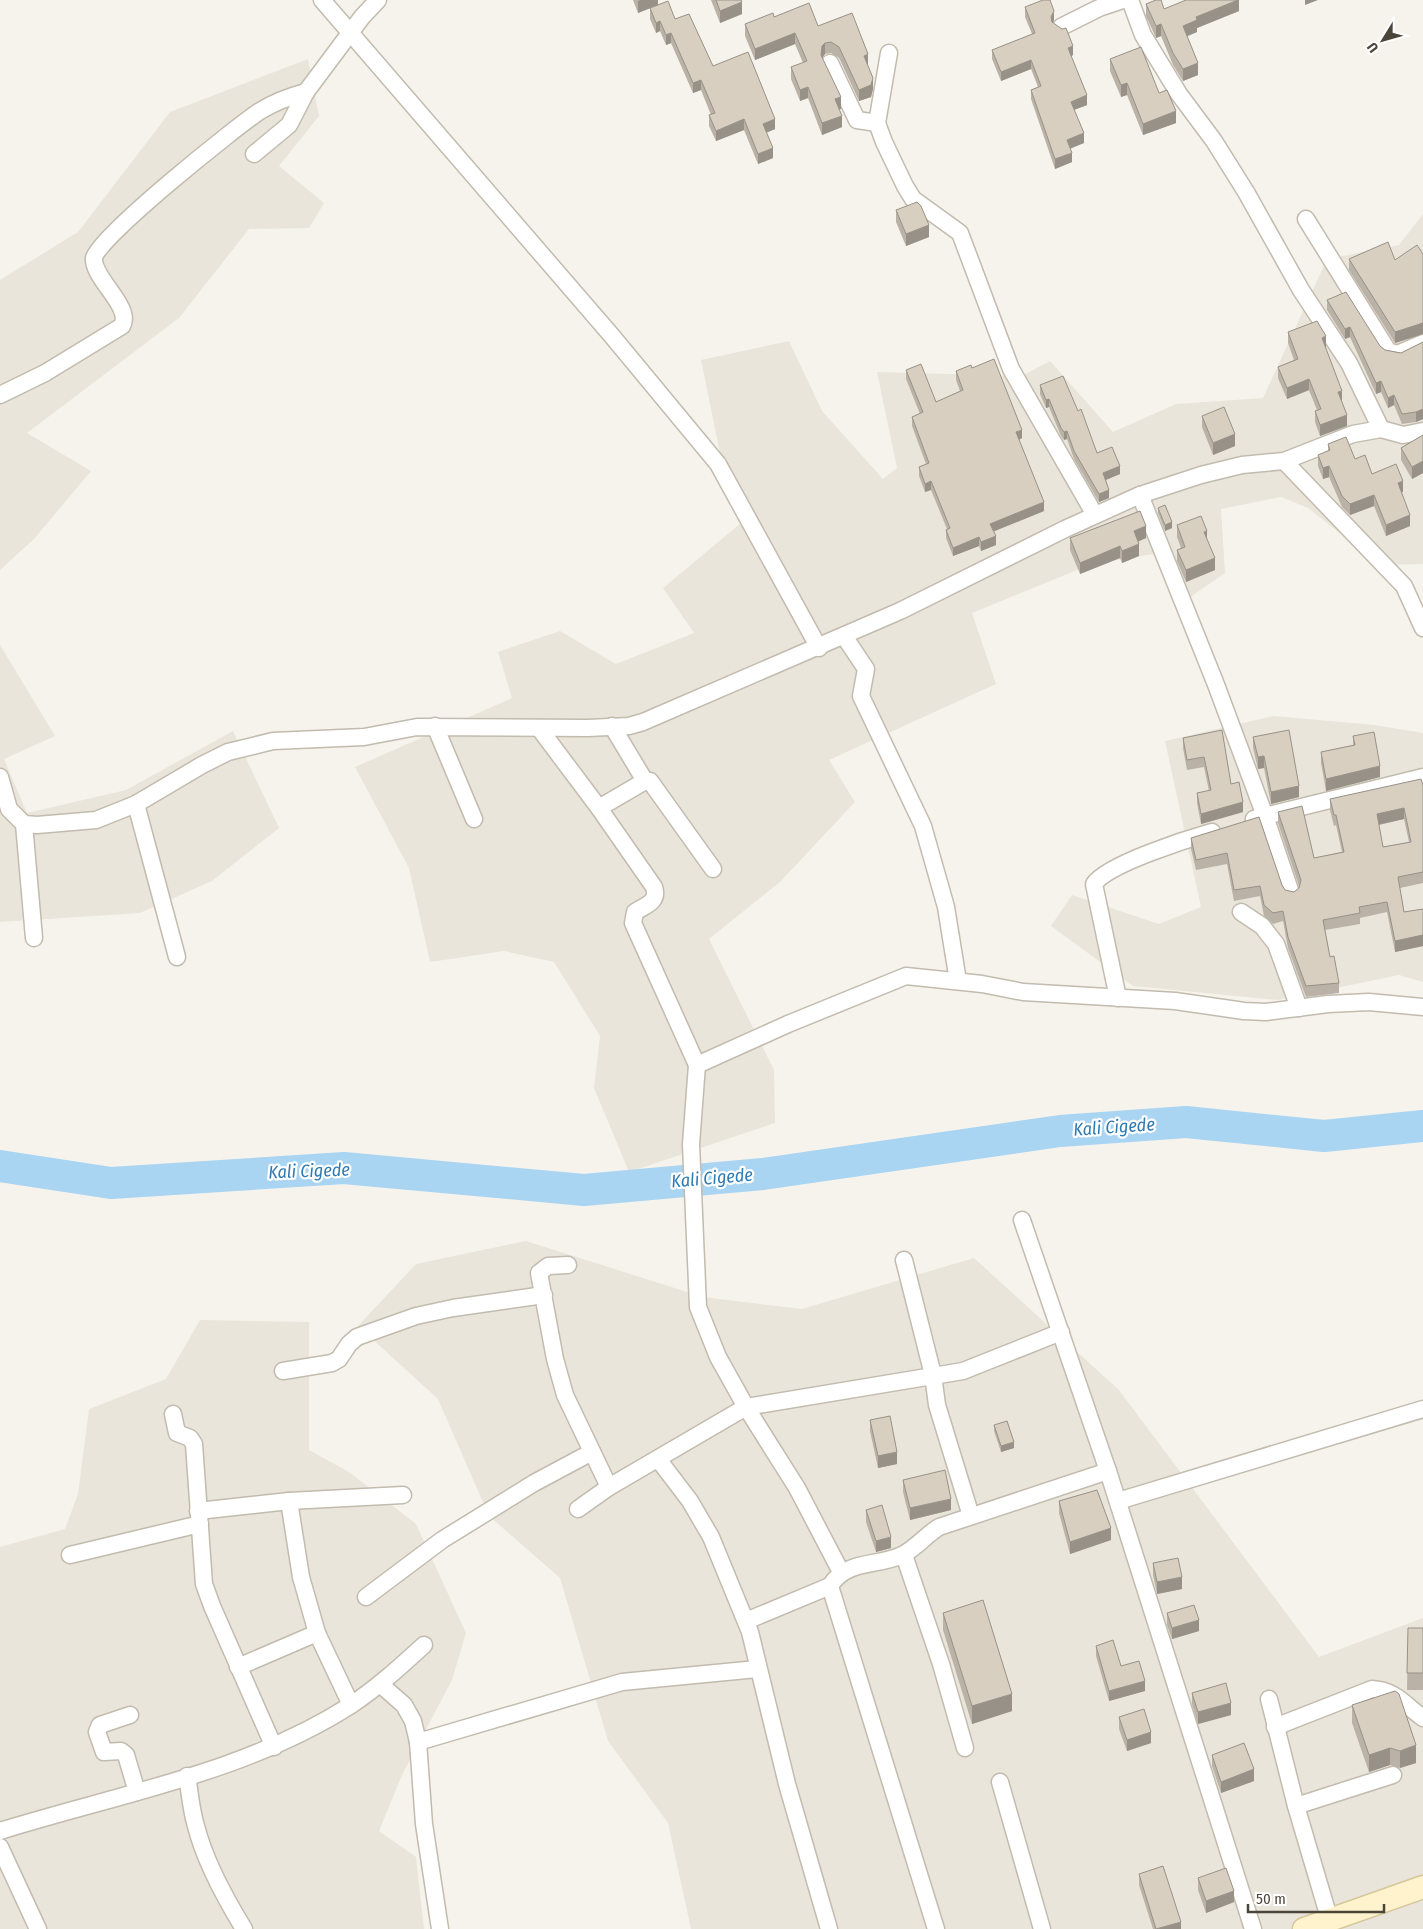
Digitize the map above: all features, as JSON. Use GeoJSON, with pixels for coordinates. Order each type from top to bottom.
{"type":"FeatureCollection","features":[{"type":"Feature","properties":{"kind":"street"},"geometry":{"type":"LineString","coordinates":[[322,0],[612,336],[718,464],[818,648]]}},
{"type":"Feature","properties":{"kind":"street"},"geometry":{"type":"LineString","coordinates":[[254,154],[288,124],[306,92],[378,0]]}},
{"type":"Feature","properties":{"kind":"street"},"geometry":{"type":"LineString","coordinates":[[1061,27],[1099,8],[1123,0]]}},
{"type":"Feature","properties":{"kind":"street"},"geometry":{"type":"LineString","coordinates":[[1130,0],[1143,35],[1179,94],[1214,141],[1246,192],[1301,290],[1349,363],[1381,429]]}},
{"type":"Feature","properties":{"kind":"street"},"geometry":{"type":"LineString","coordinates":[[889,53],[878,123],[905,186],[913,199],[960,233],[1011,369],[1095,515]]}},
{"type":"Feature","properties":{"kind":"street"},"geometry":{"type":"LineString","coordinates":[[830,63],[857,120],[878,123]]}},
{"type":"Feature","properties":{"kind":"street"},"geometry":{"type":"LineString","coordinates":[[0,396],[59,365],[122,326],[123,314],[94,264],[96,252],[132,214],[261,110],[306,92]]}},
{"type":"Feature","properties":{"kind":"street"},"geometry":{"type":"LineString","coordinates":[[1306,219],[1388,351],[1397,354],[1423,343]]}},
{"type":"Feature","properties":{"kind":"street"},"geometry":{"type":"LineString","coordinates":[[0,776],[9,809],[14,817],[24,824],[37,825],[96,820],[136,804],[202,766],[248,746],[316,738],[364,737],[417,726],[539,728],[629,726],[643,722],[818,648],[1140,495],[1201,475],[1242,465],[1284,461],[1353,434],[1381,429],[1403,435],[1423,431]]}},
{"type":"Feature","properties":{"kind":"street"},"geometry":{"type":"LineString","coordinates":[[1284,461],[1404,586],[1423,628]]}},
{"type":"Feature","properties":{"kind":"street"},"geometry":{"type":"LineString","coordinates":[[1140,495],[1215,682],[1292,893]]}},
{"type":"Feature","properties":{"kind":"street"},"geometry":{"type":"LineString","coordinates":[[844,636],[865,666],[866,673],[861,696],[923,826],[946,907],[958,981]]}},
{"type":"Feature","properties":{"kind":"street"},"geometry":{"type":"LineString","coordinates":[[435,726],[474,819]]}},
{"type":"Feature","properties":{"kind":"street"},"geometry":{"type":"LineString","coordinates":[[612,726],[646,781],[653,784],[714,869]]}},
{"type":"Feature","properties":{"kind":"street"},"geometry":{"type":"LineString","coordinates":[[539,728],[599,808],[654,887],[655,899],[634,912],[633,923],[697,1065],[691,1144],[698,1307],[718,1358],[746,1407],[797,1488],[842,1572]]}},
{"type":"Feature","properties":{"kind":"street"},"geometry":{"type":"LineString","coordinates":[[1118,998],[1094,884],[1106,873],[1164,846],[1265,816],[1423,777]]}},
{"type":"Feature","properties":{"kind":"street"},"geometry":{"type":"LineString","coordinates":[[599,808],[646,781]]}},
{"type":"Feature","properties":{"kind":"street"},"geometry":{"type":"LineString","coordinates":[[136,804],[177,957]]}},
{"type":"Feature","properties":{"kind":"street"},"geometry":{"type":"LineString","coordinates":[[24,824],[34,938]]}},
{"type":"Feature","properties":{"kind":"street"},"geometry":{"type":"LineString","coordinates":[[1241,912],[1262,926],[1276,944],[1299,1008]]}},
{"type":"Feature","properties":{"kind":"street"},"geometry":{"type":"LineString","coordinates":[[697,1065],[897,978],[914,975],[1023,992],[1174,1001],[1244,1011],[1266,1012],[1369,1002],[1423,1007]]}},
{"type":"Feature","properties":{"kind":"street"},"geometry":{"type":"LineString","coordinates":[[1022,1220],[1118,1501],[1253,1929]]}},
{"type":"Feature","properties":{"kind":"street"},"geometry":{"type":"LineString","coordinates":[[904,1260],[933,1375],[937,1406],[971,1516]]}},
{"type":"Feature","properties":{"kind":"street"},"geometry":{"type":"LineString","coordinates":[[568,1265],[548,1266],[540,1272],[555,1359],[565,1395],[609,1488]]}},
{"type":"Feature","properties":{"kind":"street"},"geometry":{"type":"LineString","coordinates":[[283,1371],[332,1363],[339,1359],[349,1344],[357,1337],[416,1316],[453,1308],[544,1295]]}},
{"type":"Feature","properties":{"kind":"street"},"geometry":{"type":"LineString","coordinates":[[578,1509],[609,1488],[746,1407],[974,1368],[997,1356],[1061,1332]]}},
{"type":"Feature","properties":{"kind":"street"},"geometry":{"type":"LineString","coordinates":[[1118,1501],[1423,1409]]}},
{"type":"Feature","properties":{"kind":"street"},"geometry":{"type":"LineString","coordinates":[[173,1414],[177,1433],[190,1438],[194,1444],[204,1584],[238,1667],[274,1747]]}},
{"type":"Feature","properties":{"kind":"street"},"geometry":{"type":"LineString","coordinates":[[366,1598],[442,1540],[534,1483],[592,1452]]}},
{"type":"Feature","properties":{"kind":"street"},"geometry":{"type":"LineString","coordinates":[[658,1459],[690,1501],[711,1537],[746,1621],[757,1669],[829,1929]]}},
{"type":"Feature","properties":{"kind":"street"},"geometry":{"type":"LineString","coordinates":[[746,1621],[830,1586],[842,1572],[854,1567],[904,1555],[926,1534],[939,1527],[1108,1471]]}},
{"type":"Feature","properties":{"kind":"street"},"geometry":{"type":"LineString","coordinates":[[70,1555],[199,1518],[290,1501],[402,1495]]}},
{"type":"Feature","properties":{"kind":"street"},"geometry":{"type":"LineString","coordinates":[[290,1501],[301,1577],[317,1633],[351,1705]]}},
{"type":"Feature","properties":{"kind":"street"},"geometry":{"type":"LineString","coordinates":[[904,1555],[965,1748]]}},
{"type":"Feature","properties":{"kind":"street"},"geometry":{"type":"LineString","coordinates":[[830,1586],[936,1929]]}},
{"type":"Feature","properties":{"kind":"street"},"geometry":{"type":"LineString","coordinates":[[238,1667],[317,1633]]}},
{"type":"Feature","properties":{"kind":"street"},"geometry":{"type":"LineString","coordinates":[[0,1831],[137,1792],[274,1747],[351,1705],[380,1684],[424,1645]]}},
{"type":"Feature","properties":{"kind":"street"},"geometry":{"type":"LineString","coordinates":[[418,1742],[622,1682],[757,1669]]}},
{"type":"Feature","properties":{"kind":"street"},"geometry":{"type":"LineString","coordinates":[[380,1684],[410,1712],[418,1742],[424,1824],[440,1929]]}},
{"type":"Feature","properties":{"kind":"street"},"geometry":{"type":"LineString","coordinates":[[1275,1727],[1372,1689],[1384,1689],[1395,1694],[1423,1718]]}},
{"type":"Feature","properties":{"kind":"street"},"geometry":{"type":"LineString","coordinates":[[1269,1700],[1296,1806],[1341,1925]]}},
{"type":"Feature","properties":{"kind":"street"},"geometry":{"type":"LineString","coordinates":[[130,1715],[100,1725],[97,1732],[104,1752],[121,1751],[126,1755],[137,1792]]}},
{"type":"Feature","properties":{"kind":"street"},"geometry":{"type":"LineString","coordinates":[[1296,1806],[1393,1775]]}},
{"type":"Feature","properties":{"kind":"street"},"geometry":{"type":"LineString","coordinates":[[187,1776],[196,1826],[206,1856],[230,1906],[244,1929]]}},
{"type":"Feature","properties":{"kind":"street"},"geometry":{"type":"LineString","coordinates":[[1000,1782],[1042,1929]]}},
{"type":"Feature","properties":{"kind":"street"},"geometry":{"type":"LineString","coordinates":[[0,1847],[38,1929]]}},
{"type":"Feature","properties":{"kind":"street"},"geometry":{"type":"LineString","coordinates":[[1341,1925],[1423,1887]]}},
{"type":"Feature","properties":{"kind":"street"},"geometry":{"type":"LineString","coordinates":[[1304,1929],[1341,1925],[1423,1904]]}},
{"type":"Feature","properties":{"kind":"shaded area"},"geometry":{"type":"Polygon","coordinates":[[[308,59],[319,116],[279,166],[324,203],[309,228],[249,229],[179,318],[27,433],[91,471],[34,539],[0,570],[0,280],[78,232],[170,112],[308,59]]]}},
{"type":"Feature","properties":{"kind":"shaded area"},"geometry":{"type":"Polygon","coordinates":[[[1423,214],[1423,564],[1380,565],[1308,508],[1281,497],[1221,509],[1225,573],[1183,602],[1153,554],[1092,564],[972,613],[996,684],[829,760],[855,802],[780,882],[709,939],[774,1070],[775,1123],[629,1172],[594,1088],[600,1036],[554,962],[504,951],[430,962],[409,868],[355,767],[512,698],[498,652],[560,631],[616,664],[694,633],[663,588],[741,523],[724,473],[701,360],[789,341],[822,411],[883,479],[897,468],[877,372],[1022,376],[1050,361],[1113,432],[1176,404],[1263,398],[1327,259],[1399,245],[1423,214]]]}},
{"type":"Feature","properties":{"kind":"shaded area"},"geometry":{"type":"Polygon","coordinates":[[[0,645],[55,736],[4,759],[27,813],[126,790],[233,731],[279,828],[212,881],[140,913],[0,922],[0,645]]]}},
{"type":"Feature","properties":{"kind":"shaded area"},"geometry":{"type":"Polygon","coordinates":[[[1273,716],[1375,725],[1423,733],[1423,982],[1399,975],[1278,1000],[1133,986],[1051,926],[1072,895],[1159,924],[1201,907],[1165,741],[1273,716]]]}},
{"type":"Feature","properties":{"kind":"shaded area"},"geometry":{"type":"Polygon","coordinates":[[[526,1241],[703,1297],[802,1309],[974,1258],[1119,1390],[1319,1657],[1423,1618],[1423,1929],[691,1929],[668,1823],[608,1741],[560,1578],[489,1516],[438,1399],[358,1326],[416,1264],[526,1241]]]}},
{"type":"Feature","properties":{"kind":"shaded area"},"geometry":{"type":"Polygon","coordinates":[[[200,1320],[309,1322],[309,1450],[349,1472],[416,1524],[466,1633],[452,1680],[402,1775],[379,1831],[416,1857],[424,1929],[0,1929],[0,1547],[65,1529],[78,1494],[89,1409],[166,1379],[200,1320]]]}},
{"type":"Feature","properties":{"kind":"building"},"geometry":{"type":"Polygon","coordinates":[[[716,0],[741,0],[742,2],[720,11],[716,0]]]}},
{"type":"Feature","properties":{"kind":"building"},"geometry":{"type":"Polygon","coordinates":[[[1043,0],[1050,0],[1054,11],[1051,17],[1052,22],[1062,29],[1066,28],[1073,46],[1068,48],[1087,95],[1071,102],[1084,133],[1067,140],[1072,153],[1055,159],[1031,90],[1041,86],[1031,60],[1001,72],[992,50],[1035,33],[1025,7],[1043,0]]]}},
{"type":"Feature","properties":{"kind":"building"},"geometry":{"type":"Polygon","coordinates":[[[1161,0],[1164,9],[1186,0],[1238,0],[1196,17],[1197,20],[1183,26],[1198,63],[1183,69],[1173,53],[1161,24],[1156,26],[1146,4],[1161,0]]]}},
{"type":"Feature","properties":{"kind":"building"},"geometry":{"type":"Polygon","coordinates":[[[668,1],[675,19],[689,14],[713,66],[748,52],[775,119],[763,124],[773,148],[758,154],[744,119],[716,131],[709,115],[715,113],[701,80],[693,83],[671,33],[666,35],[660,21],[656,23],[650,8],[668,1]]]}},
{"type":"Feature","properties":{"kind":"building"},"geometry":{"type":"Polygon","coordinates":[[[809,3],[818,26],[852,13],[868,54],[864,56],[873,78],[871,85],[859,90],[839,47],[831,42],[825,43],[822,46],[821,55],[841,97],[835,99],[842,116],[822,123],[808,87],[800,90],[791,67],[807,61],[795,33],[755,49],[745,24],[773,13],[774,17],[809,3]]]}},
{"type":"Feature","properties":{"kind":"building"},"geometry":{"type":"Polygon","coordinates":[[[1141,47],[1159,93],[1167,90],[1176,111],[1143,124],[1127,83],[1121,85],[1110,59],[1141,47]]]}},
{"type":"Feature","properties":{"kind":"building"},"geometry":{"type":"Polygon","coordinates":[[[917,202],[921,206],[929,225],[906,234],[896,210],[917,202]]]}},
{"type":"Feature","properties":{"kind":"building"},"geometry":{"type":"Polygon","coordinates":[[[1388,242],[1395,260],[1417,245],[1423,254],[1423,323],[1395,332],[1349,259],[1388,242]]]}},
{"type":"Feature","properties":{"kind":"building"},"geometry":{"type":"Polygon","coordinates":[[[1346,292],[1380,346],[1385,350],[1401,353],[1423,342],[1423,409],[1402,414],[1394,395],[1388,398],[1381,381],[1376,383],[1350,327],[1345,329],[1327,300],[1346,292]]]}},
{"type":"Feature","properties":{"kind":"building"},"geometry":{"type":"Polygon","coordinates":[[[1317,321],[1326,336],[1322,338],[1342,391],[1338,392],[1347,415],[1320,425],[1315,411],[1321,409],[1309,379],[1287,388],[1278,367],[1298,359],[1288,332],[1317,321]]]}},
{"type":"Feature","properties":{"kind":"building"},"geometry":{"type":"Polygon","coordinates":[[[994,359],[1022,430],[1016,432],[1044,502],[990,524],[996,536],[981,542],[979,537],[953,548],[946,530],[950,528],[931,481],[925,484],[919,467],[929,463],[912,417],[923,412],[906,370],[921,364],[936,402],[963,390],[956,371],[971,365],[972,368],[994,359]]]}},
{"type":"Feature","properties":{"kind":"building"},"geometry":{"type":"Polygon","coordinates":[[[1063,376],[1078,411],[1081,409],[1097,453],[1112,447],[1120,466],[1103,473],[1109,490],[1099,494],[1074,451],[1067,431],[1064,432],[1061,428],[1049,399],[1046,400],[1040,385],[1063,376]]]}},
{"type":"Feature","properties":{"kind":"building"},"geometry":{"type":"Polygon","coordinates":[[[1224,407],[1235,434],[1213,443],[1202,416],[1224,407]]]}},
{"type":"Feature","properties":{"kind":"building"},"geometry":{"type":"Polygon","coordinates":[[[1423,435],[1423,461],[1412,467],[1401,448],[1423,435]]]}},
{"type":"Feature","properties":{"kind":"building"},"geometry":{"type":"Polygon","coordinates":[[[1346,437],[1355,459],[1365,455],[1372,474],[1396,464],[1403,481],[1398,483],[1410,515],[1386,525],[1374,495],[1350,504],[1342,496],[1329,466],[1323,468],[1318,455],[1330,450],[1328,444],[1346,437]]]}},
{"type":"Feature","properties":{"kind":"building"},"geometry":{"type":"Polygon","coordinates":[[[1165,505],[1172,522],[1165,525],[1158,508],[1165,505]]]}},
{"type":"Feature","properties":{"kind":"building"},"geometry":{"type":"Polygon","coordinates":[[[1140,511],[1146,526],[1134,531],[1139,544],[1122,551],[1120,546],[1080,563],[1070,538],[1140,511]]]}},
{"type":"Feature","properties":{"kind":"building"},"geometry":{"type":"Polygon","coordinates":[[[1201,516],[1207,531],[1204,532],[1215,558],[1186,570],[1177,550],[1185,547],[1177,525],[1201,516]]]}},
{"type":"Feature","properties":{"kind":"building"},"geometry":{"type":"Polygon","coordinates":[[[1222,730],[1231,784],[1239,782],[1243,802],[1201,814],[1197,793],[1211,790],[1204,757],[1187,760],[1183,738],[1222,730]]]}},
{"type":"Feature","properties":{"kind":"building"},"geometry":{"type":"Polygon","coordinates":[[[1289,730],[1299,786],[1271,792],[1264,756],[1258,757],[1253,737],[1289,730]]]}},
{"type":"Feature","properties":{"kind":"building"},"geometry":{"type":"Polygon","coordinates":[[[1374,732],[1380,766],[1326,779],[1321,752],[1355,745],[1353,736],[1374,732]]]}},
{"type":"Feature","properties":{"kind":"building"},"geometry":{"type":"Polygon","coordinates":[[[1421,779],[1423,785],[1423,872],[1398,877],[1404,912],[1423,909],[1423,935],[1395,941],[1387,902],[1359,907],[1360,913],[1323,920],[1330,957],[1334,956],[1339,983],[1306,986],[1288,937],[1283,911],[1273,913],[1264,905],[1260,886],[1234,890],[1227,853],[1196,860],[1191,838],[1259,817],[1282,885],[1285,890],[1294,892],[1299,888],[1301,880],[1278,812],[1302,806],[1314,858],[1344,852],[1336,815],[1334,815],[1330,799],[1421,779]],[[1404,808],[1377,814],[1383,847],[1411,842],[1404,808]]]}},
{"type":"Feature","properties":{"kind":"building"},"geometry":{"type":"Polygon","coordinates":[[[890,1416],[897,1452],[878,1456],[870,1420],[890,1416]]]}},
{"type":"Feature","properties":{"kind":"building"},"geometry":{"type":"Polygon","coordinates":[[[1007,1421],[1014,1442],[1001,1446],[994,1425],[1007,1421]]]}},
{"type":"Feature","properties":{"kind":"building"},"geometry":{"type":"Polygon","coordinates":[[[945,1470],[951,1499],[910,1508],[903,1480],[945,1470]]]}},
{"type":"Feature","properties":{"kind":"building"},"geometry":{"type":"Polygon","coordinates":[[[1097,1490],[1111,1528],[1070,1542],[1059,1501],[1097,1490]]]}},
{"type":"Feature","properties":{"kind":"building"},"geometry":{"type":"Polygon","coordinates":[[[882,1505],[891,1537],[876,1541],[866,1510],[882,1505]]]}},
{"type":"Feature","properties":{"kind":"building"},"geometry":{"type":"Polygon","coordinates":[[[1178,1558],[1182,1577],[1157,1582],[1153,1563],[1178,1558]]]}},
{"type":"Feature","properties":{"kind":"building"},"geometry":{"type":"Polygon","coordinates":[[[983,1600],[1012,1694],[972,1706],[943,1613],[983,1600]]]}},
{"type":"Feature","properties":{"kind":"building"},"geometry":{"type":"Polygon","coordinates":[[[1194,1605],[1199,1620],[1172,1628],[1167,1613],[1194,1605]]]}},
{"type":"Feature","properties":{"kind":"building"},"geometry":{"type":"Polygon","coordinates":[[[1408,1628],[1423,1628],[1423,1673],[1407,1673],[1408,1628]]]}},
{"type":"Feature","properties":{"kind":"building"},"geometry":{"type":"Polygon","coordinates":[[[1113,1640],[1121,1666],[1139,1661],[1145,1681],[1109,1691],[1096,1646],[1113,1640]]]}},
{"type":"Feature","properties":{"kind":"building"},"geometry":{"type":"Polygon","coordinates":[[[1226,1683],[1231,1703],[1198,1712],[1192,1693],[1226,1683]]]}},
{"type":"Feature","properties":{"kind":"building"},"geometry":{"type":"Polygon","coordinates":[[[1395,1691],[1399,1694],[1416,1745],[1400,1751],[1390,1748],[1369,1755],[1352,1705],[1395,1691]]]}},
{"type":"Feature","properties":{"kind":"building"},"geometry":{"type":"Polygon","coordinates":[[[1144,1709],[1151,1732],[1127,1740],[1119,1717],[1144,1709]]]}},
{"type":"Feature","properties":{"kind":"building"},"geometry":{"type":"Polygon","coordinates":[[[1244,1743],[1254,1769],[1221,1782],[1212,1755],[1244,1743]]]}},
{"type":"Feature","properties":{"kind":"building"},"geometry":{"type":"Polygon","coordinates":[[[1163,1866],[1181,1922],[1156,1929],[1139,1874],[1163,1866]]]}},
{"type":"Feature","properties":{"kind":"building"},"geometry":{"type":"Polygon","coordinates":[[[1226,1868],[1234,1891],[1206,1901],[1198,1878],[1226,1868]]]}},
{"type":"Feature","properties":{"kind":"waterway","name":"Kali Cigede"},"geometry":{"type":"LineString","coordinates":[[0,1166],[111,1183],[344,1168],[584,1190],[763,1174],[1060,1131],[1186,1122],[1324,1136],[1423,1126]]}}]}
